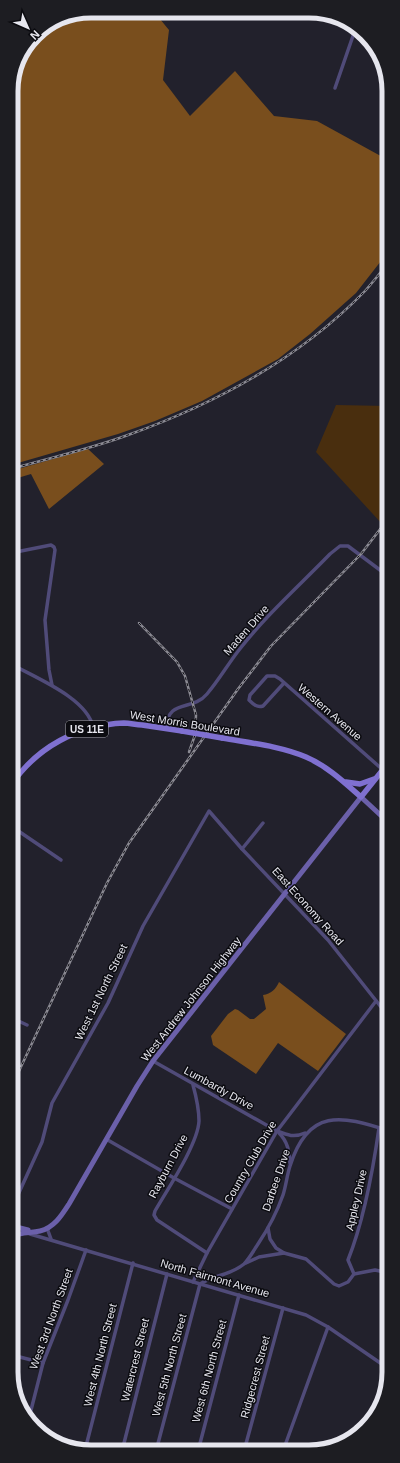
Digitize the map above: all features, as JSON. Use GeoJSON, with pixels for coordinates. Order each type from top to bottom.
{"type":"FeatureCollection","features":[{"type":"Feature","properties":{"kind":"main road","name":"West Morris Boulevard"},"geometry":{"type":"LineString","coordinates":[[18,777],[25,768],[46,749],[61,740],[93,727],[124,723],[166,728],[278,748],[307,757],[334,773],[361,797]]}},
{"type":"Feature","properties":{"kind":"main road","name":"West Andrew Johnson Highway"},"geometry":{"type":"LineString","coordinates":[[18,1234],[47,1228],[58,1220],[106,1138],[154,1061],[382,770]]}},
{"type":"Feature","properties":{"kind":"main road"},"geometry":{"type":"LineString","coordinates":[[344,781],[360,784],[376,778]]}},
{"type":"Feature","properties":{"kind":"main road"},"geometry":{"type":"LineString","coordinates":[[361,797],[382,816]]}},
{"type":"Feature","properties":{"kind":"main road"},"geometry":{"type":"LineString","coordinates":[[18,1228],[33,1232]]}},
{"type":"Feature","properties":{"kind":"street"},"geometry":{"type":"LineString","coordinates":[[335,88],[354,33]]}},
{"type":"Feature","properties":{"kind":"street"},"geometry":{"type":"LineString","coordinates":[[18,552],[51,545],[55,550],[45,620],[49,670],[52,685]]}},
{"type":"Feature","properties":{"kind":"street","name":"Maden Drive"},"geometry":{"type":"LineString","coordinates":[[166,728],[168,717],[172,711],[176,708],[196,703],[206,695],[239,649],[330,554],[340,546],[348,546],[382,572]]}},
{"type":"Feature","properties":{"kind":"street"},"geometry":{"type":"LineString","coordinates":[[18,668],[52,685],[80,705],[88,714],[93,727]]}},
{"type":"Feature","properties":{"kind":"street"},"geometry":{"type":"LineString","coordinates":[[267,676],[275,676],[284,683],[263,706],[255,706],[249,700],[250,695],[267,676]]}},
{"type":"Feature","properties":{"kind":"street","name":"Western Avenue"},"geometry":{"type":"LineString","coordinates":[[284,683],[382,770]]}},
{"type":"Feature","properties":{"kind":"street","name":"East Economy Road"},"geometry":{"type":"LineString","coordinates":[[209,811],[328,940],[382,1008]]}},
{"type":"Feature","properties":{"kind":"street","name":"West 1st North Street"},"geometry":{"type":"LineString","coordinates":[[18,1195],[42,1142],[52,1103],[108,1003],[143,926],[209,811]]}},
{"type":"Feature","properties":{"kind":"street"},"geometry":{"type":"LineString","coordinates":[[242,848],[263,823]]}},
{"type":"Feature","properties":{"kind":"street"},"geometry":{"type":"LineString","coordinates":[[18,830],[61,860]]}},
{"type":"Feature","properties":{"kind":"street","name":"Country Club Drive"},"geometry":{"type":"LineString","coordinates":[[193,1282],[207,1253],[276,1131],[376,1001]]}},
{"type":"Feature","properties":{"kind":"street"},"geometry":{"type":"LineString","coordinates":[[18,1021],[27,1025]]}},
{"type":"Feature","properties":{"kind":"street","name":"Lumbardy Drive"},"geometry":{"type":"LineString","coordinates":[[154,1061],[276,1131]]}},
{"type":"Feature","properties":{"kind":"street","name":"Rayburn Drive"},"geometry":{"type":"LineString","coordinates":[[193,1084],[197,1101],[199,1122],[193,1142],[154,1215],[157,1220],[207,1253]]}},
{"type":"Feature","properties":{"kind":"street"},"geometry":{"type":"LineString","coordinates":[[276,1131],[290,1136],[298,1136],[314,1126],[335,1120],[349,1120],[382,1129]]}},
{"type":"Feature","properties":{"kind":"street","name":"Appley Drive"},"geometry":{"type":"LineString","coordinates":[[354,1274],[348,1260],[357,1234],[375,1158],[379,1128]]}},
{"type":"Feature","properties":{"kind":"street"},"geometry":{"type":"LineString","coordinates":[[276,1131],[284,1138],[288,1146],[290,1166]]}},
{"type":"Feature","properties":{"kind":"street","name":"Darbee Drive"},"geometry":{"type":"LineString","coordinates":[[245,1263],[268,1228],[283,1196],[290,1166],[297,1148],[306,1132]]}},
{"type":"Feature","properties":{"kind":"street"},"geometry":{"type":"LineString","coordinates":[[106,1138],[174,1178],[232,1209]]}},
{"type":"Feature","properties":{"kind":"street"},"geometry":{"type":"LineString","coordinates":[[47,1228],[51,1239]]}},
{"type":"Feature","properties":{"kind":"street","name":"Darbee Drive"},"geometry":{"type":"LineString","coordinates":[[268,1228],[270,1239],[276,1248],[284,1253],[306,1259],[334,1284],[339,1286],[348,1282],[354,1274],[375,1270],[382,1272]]}},
{"type":"Feature","properties":{"kind":"street","name":"North Fairmont Avenue"},"geometry":{"type":"LineString","coordinates":[[23,1232],[133,1263],[306,1315],[328,1327],[382,1365]]}},
{"type":"Feature","properties":{"kind":"street","name":"West 3rd North Street"},"geometry":{"type":"LineString","coordinates":[[30,1413],[43,1363],[86,1250]]}},
{"type":"Feature","properties":{"kind":"street","name":"Darbee Drive"},"geometry":{"type":"LineString","coordinates":[[200,1284],[206,1280],[227,1274],[245,1263],[259,1257],[284,1253]]}},
{"type":"Feature","properties":{"kind":"street","name":"West 4th North Street"},"geometry":{"type":"LineString","coordinates":[[86,1445],[133,1263]]}},
{"type":"Feature","properties":{"kind":"street","name":"Watercrest Street"},"geometry":{"type":"LineString","coordinates":[[124,1445],[167,1274]]}},
{"type":"Feature","properties":{"kind":"street","name":"West 5th North Street"},"geometry":{"type":"LineString","coordinates":[[158,1445],[200,1284]]}},
{"type":"Feature","properties":{"kind":"street","name":"West 6th North Street"},"geometry":{"type":"LineString","coordinates":[[200,1445],[239,1295]]}},
{"type":"Feature","properties":{"kind":"street","name":"Ridgecrest Street"},"geometry":{"type":"LineString","coordinates":[[246,1445],[283,1308]]}},
{"type":"Feature","properties":{"kind":"street"},"geometry":{"type":"LineString","coordinates":[[285,1445],[328,1327]]}},
{"type":"Feature","properties":{"kind":"street"},"geometry":{"type":"LineString","coordinates":[[18,1357],[43,1363]]}},
{"type":"Feature","properties":{"kind":"shaded area"},"geometry":{"type":"Polygon","coordinates":[[[91,18],[159,18],[169,30],[163,80],[190,116],[235,71],[274,116],[317,121],[382,157],[382,260],[356,293],[310,334],[278,359],[202,401],[155,421],[118,434],[18,463],[19,77],[22,67],[32,48],[48,48],[48,32],[72,20],[91,18]]]}},
{"type":"Feature","properties":{"kind":"shaded area"},"geometry":{"type":"Polygon","coordinates":[[[336,405],[382,406],[382,524],[316,452],[336,405]]]}},
{"type":"Feature","properties":{"kind":"shaded area"},"geometry":{"type":"Polygon","coordinates":[[[88,449],[104,464],[49,509],[31,474],[18,478],[18,469],[88,449]]]}},
{"type":"Feature","properties":{"kind":"shaded area"},"geometry":{"type":"Polygon","coordinates":[[[279,982],[346,1034],[318,1071],[278,1043],[256,1074],[213,1045],[211,1036],[228,1014],[235,1009],[250,1019],[254,1019],[266,1009],[263,995],[273,991],[279,982]]]}},
{"type":"Feature","properties":{"kind":"railway"},"geometry":{"type":"LineString","coordinates":[[18,467],[85,449],[128,435],[193,409],[224,393],[284,358],[313,337],[340,315],[365,291],[382,270]]}},
{"type":"Feature","properties":{"kind":"railway"},"geometry":{"type":"LineString","coordinates":[[18,1073],[107,883],[129,843],[238,689],[271,646],[361,554],[382,527]]}},
{"type":"Feature","properties":{"kind":"railway"},"geometry":{"type":"LineString","coordinates":[[139,623],[177,662],[185,676],[196,715],[195,735],[189,752]]}}]}
